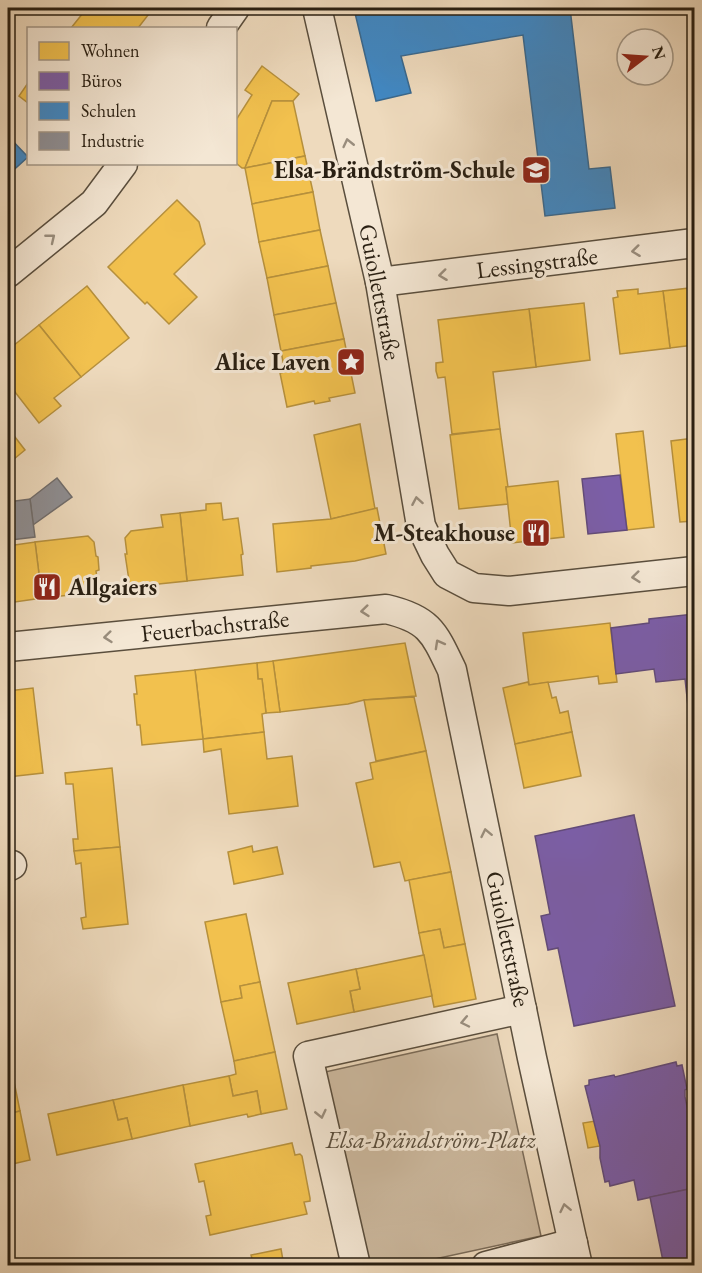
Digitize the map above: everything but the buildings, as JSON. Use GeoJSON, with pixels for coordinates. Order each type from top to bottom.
{"type":"FeatureCollection","features":[{"type":"Feature","properties":{"kind":"street"},"geometry":{"type":"LineString","coordinates":[[222,27],[234,8]]}},
{"type":"Feature","properties":{"kind":"street","name":"Guiollettstraße"},"geometry":{"type":"LineString","coordinates":[[317,8],[380,282],[421,526],[447,574],[474,588],[509,591],[694,571]]}},
{"type":"Feature","properties":{"kind":"street"},"geometry":{"type":"LineString","coordinates":[[8,273],[94,203],[122,165]]}},
{"type":"Feature","properties":{"kind":"street","name":"Lessingstraße"},"geometry":{"type":"LineString","coordinates":[[380,282],[694,243]]}},
{"type":"Feature","properties":{"kind":"street","name":"Feuerbachstraße"},"geometry":{"type":"LineString","coordinates":[[8,647],[386,609],[408,614],[421,621]]}},
{"type":"Feature","properties":{"kind":"street","name":"Guiollettstraße"},"geometry":{"type":"LineString","coordinates":[[421,621],[438,639],[452,670],[575,1254]]}},
{"type":"Feature","properties":{"kind":"street"},"geometry":{"type":"LineString","coordinates":[[356,1266],[308,1056],[522,1009]]}},
{"type":"Feature","properties":{"kind":"street"},"geometry":{"type":"LineString","coordinates":[[486,1266],[575,1254]]}},
{"type":"Feature","properties":{"kind":"green space","name":"Elsa-Brändström-Platz"},"geometry":{"type":"Polygon","coordinates":[[[497,1034],[541,1236],[407,1265],[369,1265],[325,1072],[497,1034]]]}},
{"type":"Feature","properties":{"kind":"place","name":"Elsa-Brändström-Schule"},"geometry":{"type":"Point","coordinates":[536,170]}},
{"type":"Feature","properties":{"kind":"place","name":"Alice Laven"},"geometry":{"type":"Point","coordinates":[351,362]}},
{"type":"Feature","properties":{"kind":"place","name":"M-Steakhouse"},"geometry":{"type":"Point","coordinates":[536,533]}},
{"type":"Feature","properties":{"kind":"place","name":"Allgaiers"},"geometry":{"type":"Point","coordinates":[47,587]}}]}
